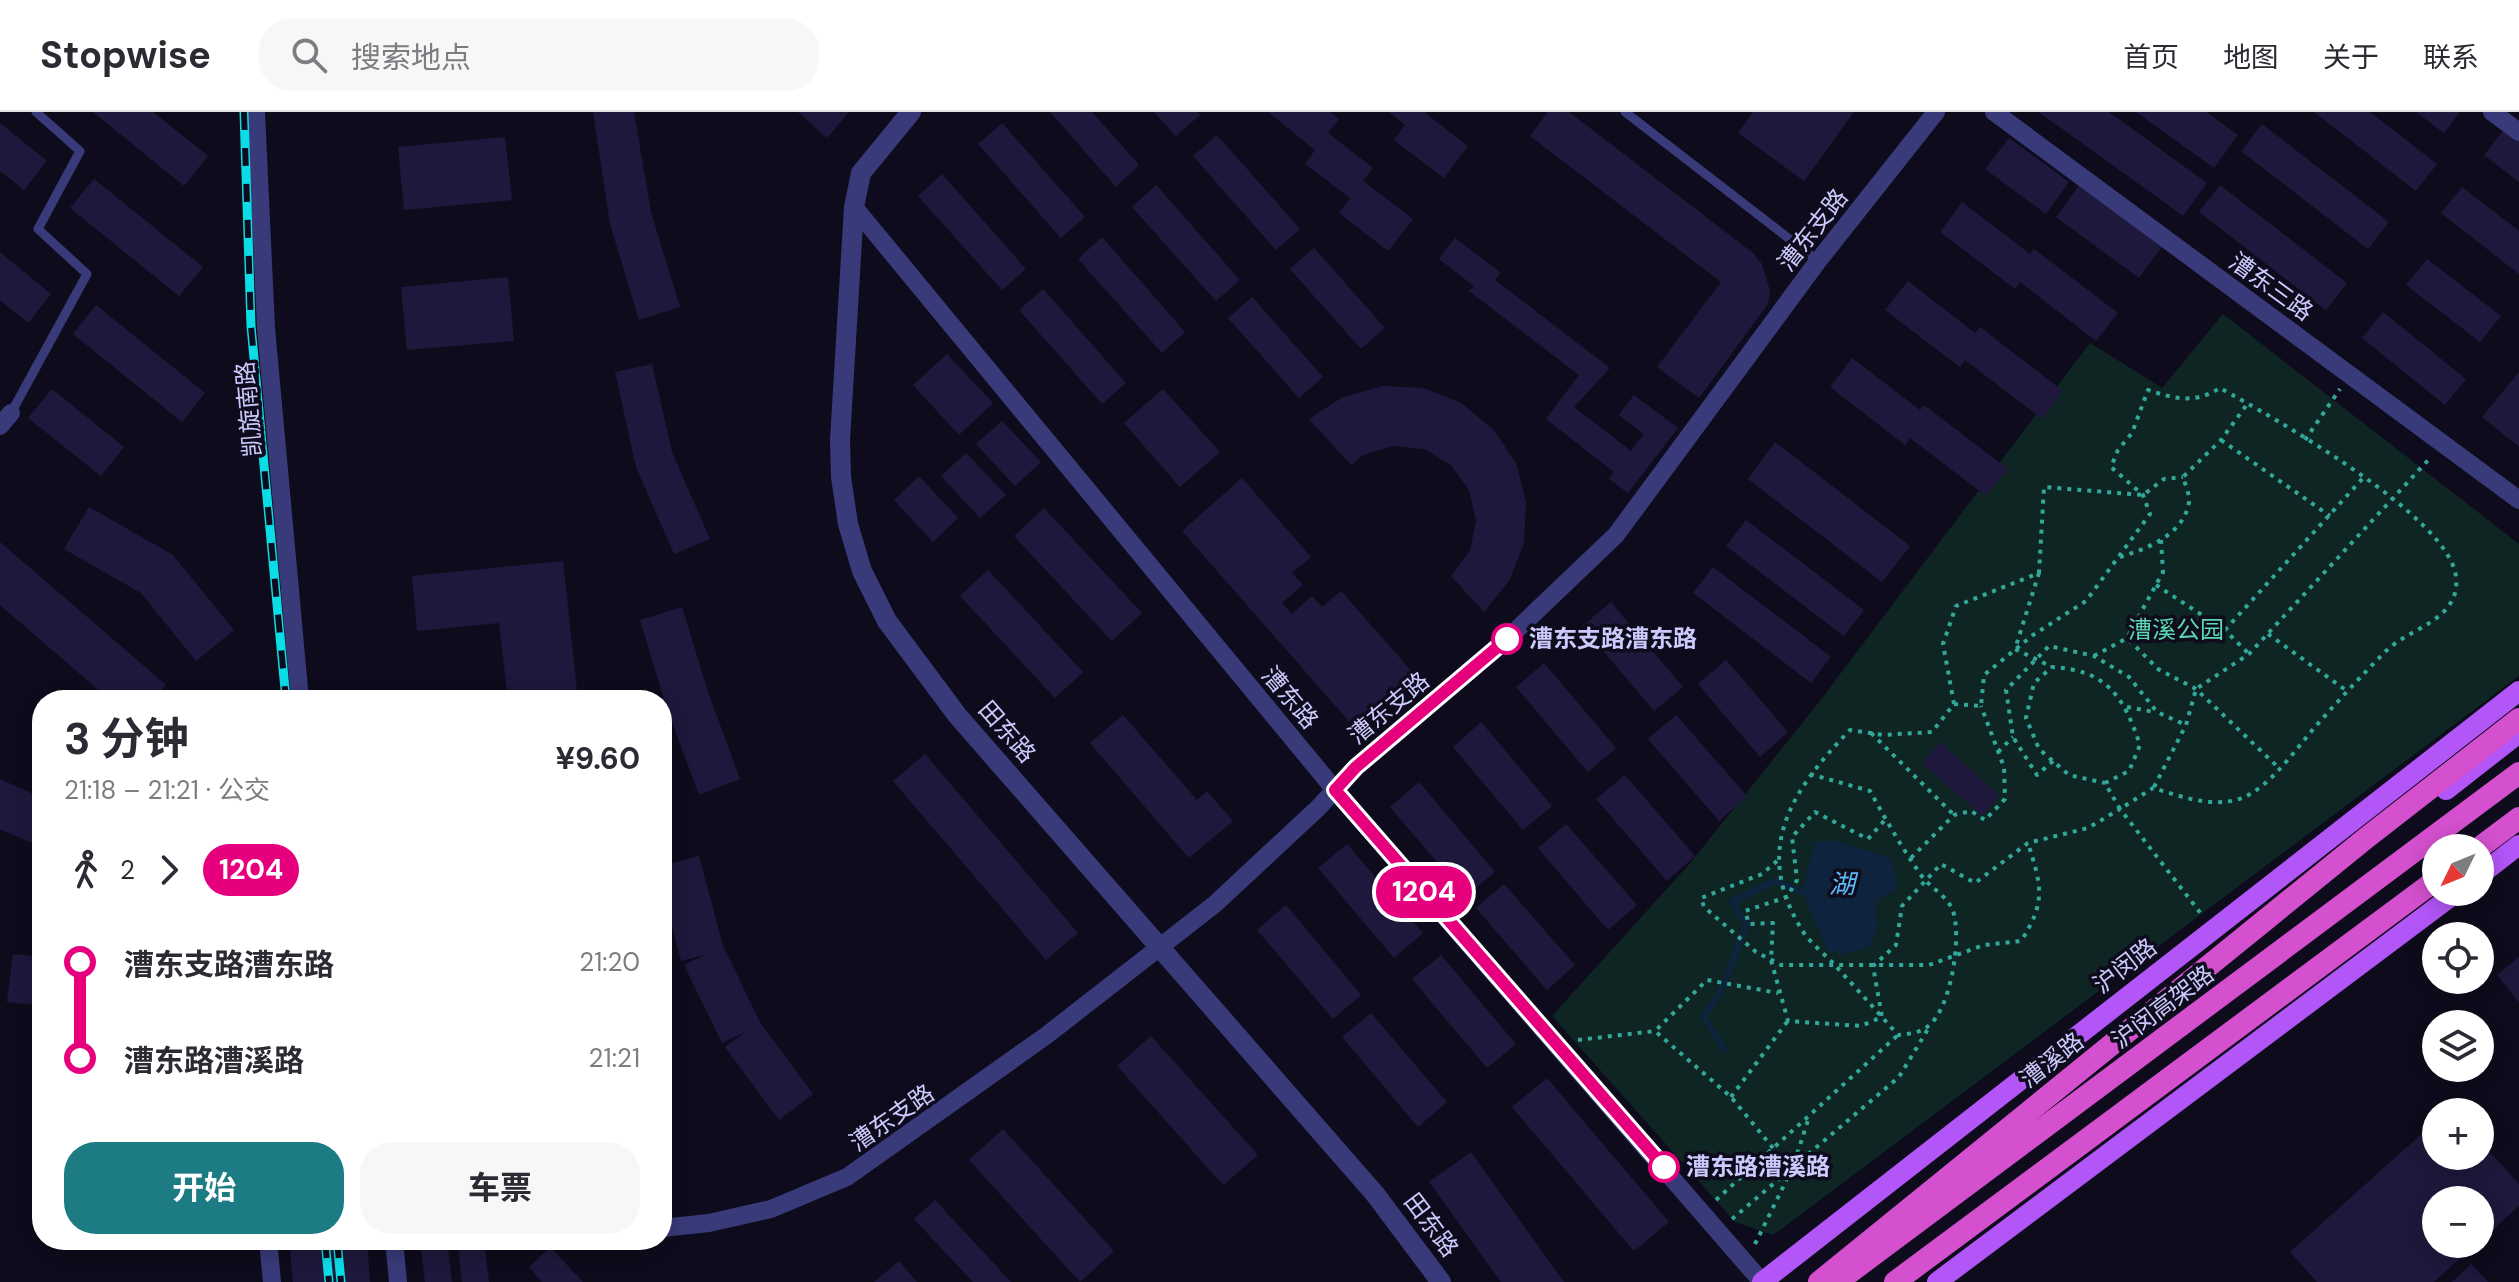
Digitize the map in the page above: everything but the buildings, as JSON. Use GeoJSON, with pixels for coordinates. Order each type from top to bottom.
{"type":"FeatureCollection","features":[{"type":"Feature","properties":{"kind":"highway"},"geometry":{"type":"LineString","coordinates":[[1819,1282],[2365,839],[2519,719]]}},
{"type":"Feature","properties":{"kind":"highway","name":"沪闵高架路"},"geometry":{"type":"LineString","coordinates":[[1837,1282],[2519,773]]}},
{"type":"Feature","properties":{"kind":"highway"},"geometry":{"type":"LineString","coordinates":[[2494,837],[2519,818]]}},
{"type":"Feature","properties":{"kind":"highway"},"geometry":{"type":"LineString","coordinates":[[1895,1282],[2422,890]]}},
{"type":"Feature","properties":{"kind":"main road","name":"沪闵路"},"geometry":{"type":"LineString","coordinates":[[1762,1282],[2519,691]]}},
{"type":"Feature","properties":{"kind":"main road","name":"漕溪路"},"geometry":{"type":"LineString","coordinates":[[1806,1282],[2519,733]]}},
{"type":"Feature","properties":{"kind":"main road"},"geometry":{"type":"LineString","coordinates":[[2494,864],[2519,845]]}},
{"type":"Feature","properties":{"kind":"main road"},"geometry":{"type":"LineString","coordinates":[[1937,1282],[2438,906]]}},
{"type":"Feature","properties":{"kind":"street","name":"凯旋南路"},"geometry":{"type":"LineString","coordinates":[[256,112],[265,313],[299,690]]}},
{"type":"Feature","properties":{"kind":"street","name":"田东路"},"geometry":{"type":"LineString","coordinates":[[911,112],[861,173],[854,207],[840,440],[848,524],[862,571],[887,621],[918,667],[1375,1194],[1441,1282]]}},
{"type":"Feature","properties":{"kind":"street","name":"漕东支路"},"geometry":{"type":"LineString","coordinates":[[672,1227],[709,1223],[771,1209],[847,1177],[953,1104],[1215,904],[1356,767],[1528,621],[1616,535],[1818,261],[1936,112]]}},
{"type":"Feature","properties":{"kind":"street","name":"漕东三路"},"geometry":{"type":"LineString","coordinates":[[1994,112],[2519,500]]}},
{"type":"Feature","properties":{"kind":"street"},"geometry":{"type":"LineString","coordinates":[[2492,112],[2519,132]]}},
{"type":"Feature","properties":{"kind":"street","name":"漕东路"},"geometry":{"type":"LineString","coordinates":[[854,207],[1335,790],[1762,1282]]}},
{"type":"Feature","properties":{"kind":"street"},"geometry":{"type":"LineString","coordinates":[[269,1250],[272,1282]]}},
{"type":"Feature","properties":{"kind":"street"},"geometry":{"type":"LineString","coordinates":[[395,1250],[398,1282]]}},
{"type":"Feature","properties":{"kind":"lane"},"geometry":{"type":"LineString","coordinates":[[6,419],[87,274],[38,229],[80,151],[36,112]]}},
{"type":"Feature","properties":{"kind":"lane"},"geometry":{"type":"LineString","coordinates":[[1625,112],[1818,261]]}},
{"type":"Feature","properties":{"kind":"path"},"geometry":{"type":"LineString","coordinates":[[2305,440],[2350,375]]}},
{"type":"Feature","properties":{"kind":"path"},"geometry":{"type":"LineString","coordinates":[[1910,859],[1954,815],[1971,811],[1985,820],[2005,799],[2004,767],[1981,706],[1984,675],[2015,649],[2086,601],[2150,514],[2143,495],[2111,467],[2118,450],[2132,433],[2148,390],[2184,401],[2207,396],[2220,388],[2393,496],[2439,538],[2452,557],[2457,579],[2453,596],[2442,615],[2390,647],[2347,691],[2280,769],[2242,798],[2199,802],[2153,788]]}},
{"type":"Feature","properties":{"kind":"path"},"geometry":{"type":"LineString","coordinates":[[2015,649],[2039,573],[2044,487],[2143,495],[2164,479],[2183,477],[2221,440],[2248,403]]}},
{"type":"Feature","properties":{"kind":"path"},"geometry":{"type":"LineString","coordinates":[[2221,440],[2331,516]]}},
{"type":"Feature","properties":{"kind":"path"},"geometry":{"type":"LineString","coordinates":[[1873,966],[1896,945],[1902,906],[1923,879],[1941,864],[1975,883],[2028,843],[2088,828],[2153,788],[2186,725],[2196,689],[2249,654],[2443,444]]}},
{"type":"Feature","properties":{"kind":"path"},"geometry":{"type":"LineString","coordinates":[[2120,557],[2161,540],[2180,522],[2189,502],[2183,477]]}},
{"type":"Feature","properties":{"kind":"path"},"geometry":{"type":"LineString","coordinates":[[2225,630],[2363,478]]}},
{"type":"Feature","properties":{"kind":"path"},"geometry":{"type":"LineString","coordinates":[[2094,656],[2127,638],[2163,572],[2161,540]]}},
{"type":"Feature","properties":{"kind":"path"},"geometry":{"type":"LineString","coordinates":[[1898,1035],[1799,927],[1782,885],[1777,861],[1783,827],[1795,795],[1850,730],[1871,733],[1932,732],[1954,704],[1943,644],[1956,606],[2039,573]]}},
{"type":"Feature","properties":{"kind":"path"},"geometry":{"type":"LineString","coordinates":[[2156,585],[2225,630],[2249,654]]}},
{"type":"Feature","properties":{"kind":"path"},"geometry":{"type":"LineString","coordinates":[[2268,634],[2347,691]]}},
{"type":"Feature","properties":{"kind":"path"},"geometry":{"type":"LineString","coordinates":[[2127,638],[2158,669],[2196,689],[2280,769]]}},
{"type":"Feature","properties":{"kind":"path"},"geometry":{"type":"LineString","coordinates":[[2053,761],[2037,775],[2013,737],[2006,690],[2049,646],[2094,656],[2129,677],[2157,712]]}},
{"type":"Feature","properties":{"kind":"path"},"geometry":{"type":"LineString","coordinates":[[2015,649],[2052,667],[2074,668],[2101,679],[2127,707],[2140,745],[2129,771],[2105,783],[2069,775],[2039,749],[2026,718],[2034,683],[2052,667]]}},
{"type":"Feature","properties":{"kind":"path"},"geometry":{"type":"LineString","coordinates":[[1954,704],[1981,706]]}},
{"type":"Feature","properties":{"kind":"path"},"geometry":{"type":"LineString","coordinates":[[2127,707],[2157,712],[2186,725]]}},
{"type":"Feature","properties":{"kind":"path"},"geometry":{"type":"LineString","coordinates":[[1871,733],[1954,815]]}},
{"type":"Feature","properties":{"kind":"path"},"geometry":{"type":"LineString","coordinates":[[1998,753],[2013,737]]}},
{"type":"Feature","properties":{"kind":"path"},"geometry":{"type":"LineString","coordinates":[[1718,1231],[1899,1077],[1943,1005],[1954,958],[1953,912],[1937,890],[1923,879],[1884,821],[1870,791],[1810,774]]}},
{"type":"Feature","properties":{"kind":"path"},"geometry":{"type":"LineString","coordinates":[[2105,783],[2120,809],[2213,930]]}},
{"type":"Feature","properties":{"kind":"path"},"geometry":{"type":"LineString","coordinates":[[1788,1021],[1771,960],[1773,923],[1749,924],[1745,911],[1787,896],[1797,880],[1792,837],[1815,812],[1868,839],[1884,821]]}},
{"type":"Feature","properties":{"kind":"path"},"geometry":{"type":"LineString","coordinates":[[1777,861],[1762,874],[1701,898],[1704,907],[1752,948],[1781,965],[1929,965],[1984,945],[2021,941],[2029,929],[2042,887],[2028,843]]}},
{"type":"Feature","properties":{"kind":"path"},"geometry":{"type":"LineString","coordinates":[[1873,966],[1882,1017]]}},
{"type":"Feature","properties":{"kind":"path"},"geometry":{"type":"LineString","coordinates":[[1556,1042],[1655,1031],[1710,980],[1778,993]]}},
{"type":"Feature","properties":{"kind":"path"},"geometry":{"type":"LineString","coordinates":[[1788,1021],[1861,1026],[1882,1017]]}},
{"type":"Feature","properties":{"kind":"path"},"geometry":{"type":"LineString","coordinates":[[1731,1097],[1788,1021]]}},
{"type":"Feature","properties":{"kind":"path"},"geometry":{"type":"LineString","coordinates":[[1702,1212],[1898,1035],[1929,1027]]}},
{"type":"Feature","properties":{"kind":"path"},"geometry":{"type":"LineString","coordinates":[[1655,1031],[1731,1097],[1773,1148]]}},
{"type":"Feature","properties":{"kind":"path"},"geometry":{"type":"LineString","coordinates":[[1746,1264],[1793,1167],[1810,1114]]}},
{"type":"Feature","properties":{"kind":"green space","name":"漕溪公园"},"geometry":{"type":"Polygon","coordinates":[[[2223,314],[2519,544],[2519,676],[1773,1235],[1735,1222],[1552,1016],[1691,862],[1819,702],[2090,343],[2162,388],[2223,314]]]}},
{"type":"Feature","properties":{"kind":"water","name":"湖"},"geometry":{"type":"Polygon","coordinates":[[[1836,841],[1891,858],[1898,889],[1874,901],[1878,928],[1869,947],[1843,954],[1828,951],[1802,892],[1815,842],[1836,841]]]}},
{"type":"Feature","properties":{"kind":"waterway"},"geometry":{"type":"LineString","coordinates":[[1724,1049],[1704,1017],[1721,991],[1746,926],[1733,901],[1775,881],[1802,892]]}},
{"type":"Feature","properties":{"kind":"railway"},"geometry":{"type":"LineString","coordinates":[[244,112],[251,326],[285,690]]}},
{"type":"Feature","properties":{"kind":"railway"},"geometry":{"type":"LineString","coordinates":[[326,1250],[329,1282]]}},
{"type":"Feature","properties":{"kind":"railway"},"geometry":{"type":"LineString","coordinates":[[338,1250],[341,1282]]}},
{"type":"Feature","properties":{"kind":"bus line","name":"1204"},"geometry":{"type":"LineString","coordinates":[[1507,639],[1356,767],[1335,790],[1664,1167]]}},
{"type":"Feature","properties":{"kind":"place","name":"漕东支路漕东路"},"geometry":{"type":"Point","coordinates":[1507,639]}},
{"type":"Feature","properties":{"kind":"place","name":"漕东路漕溪路"},"geometry":{"type":"Point","coordinates":[1664,1167]}}]}
